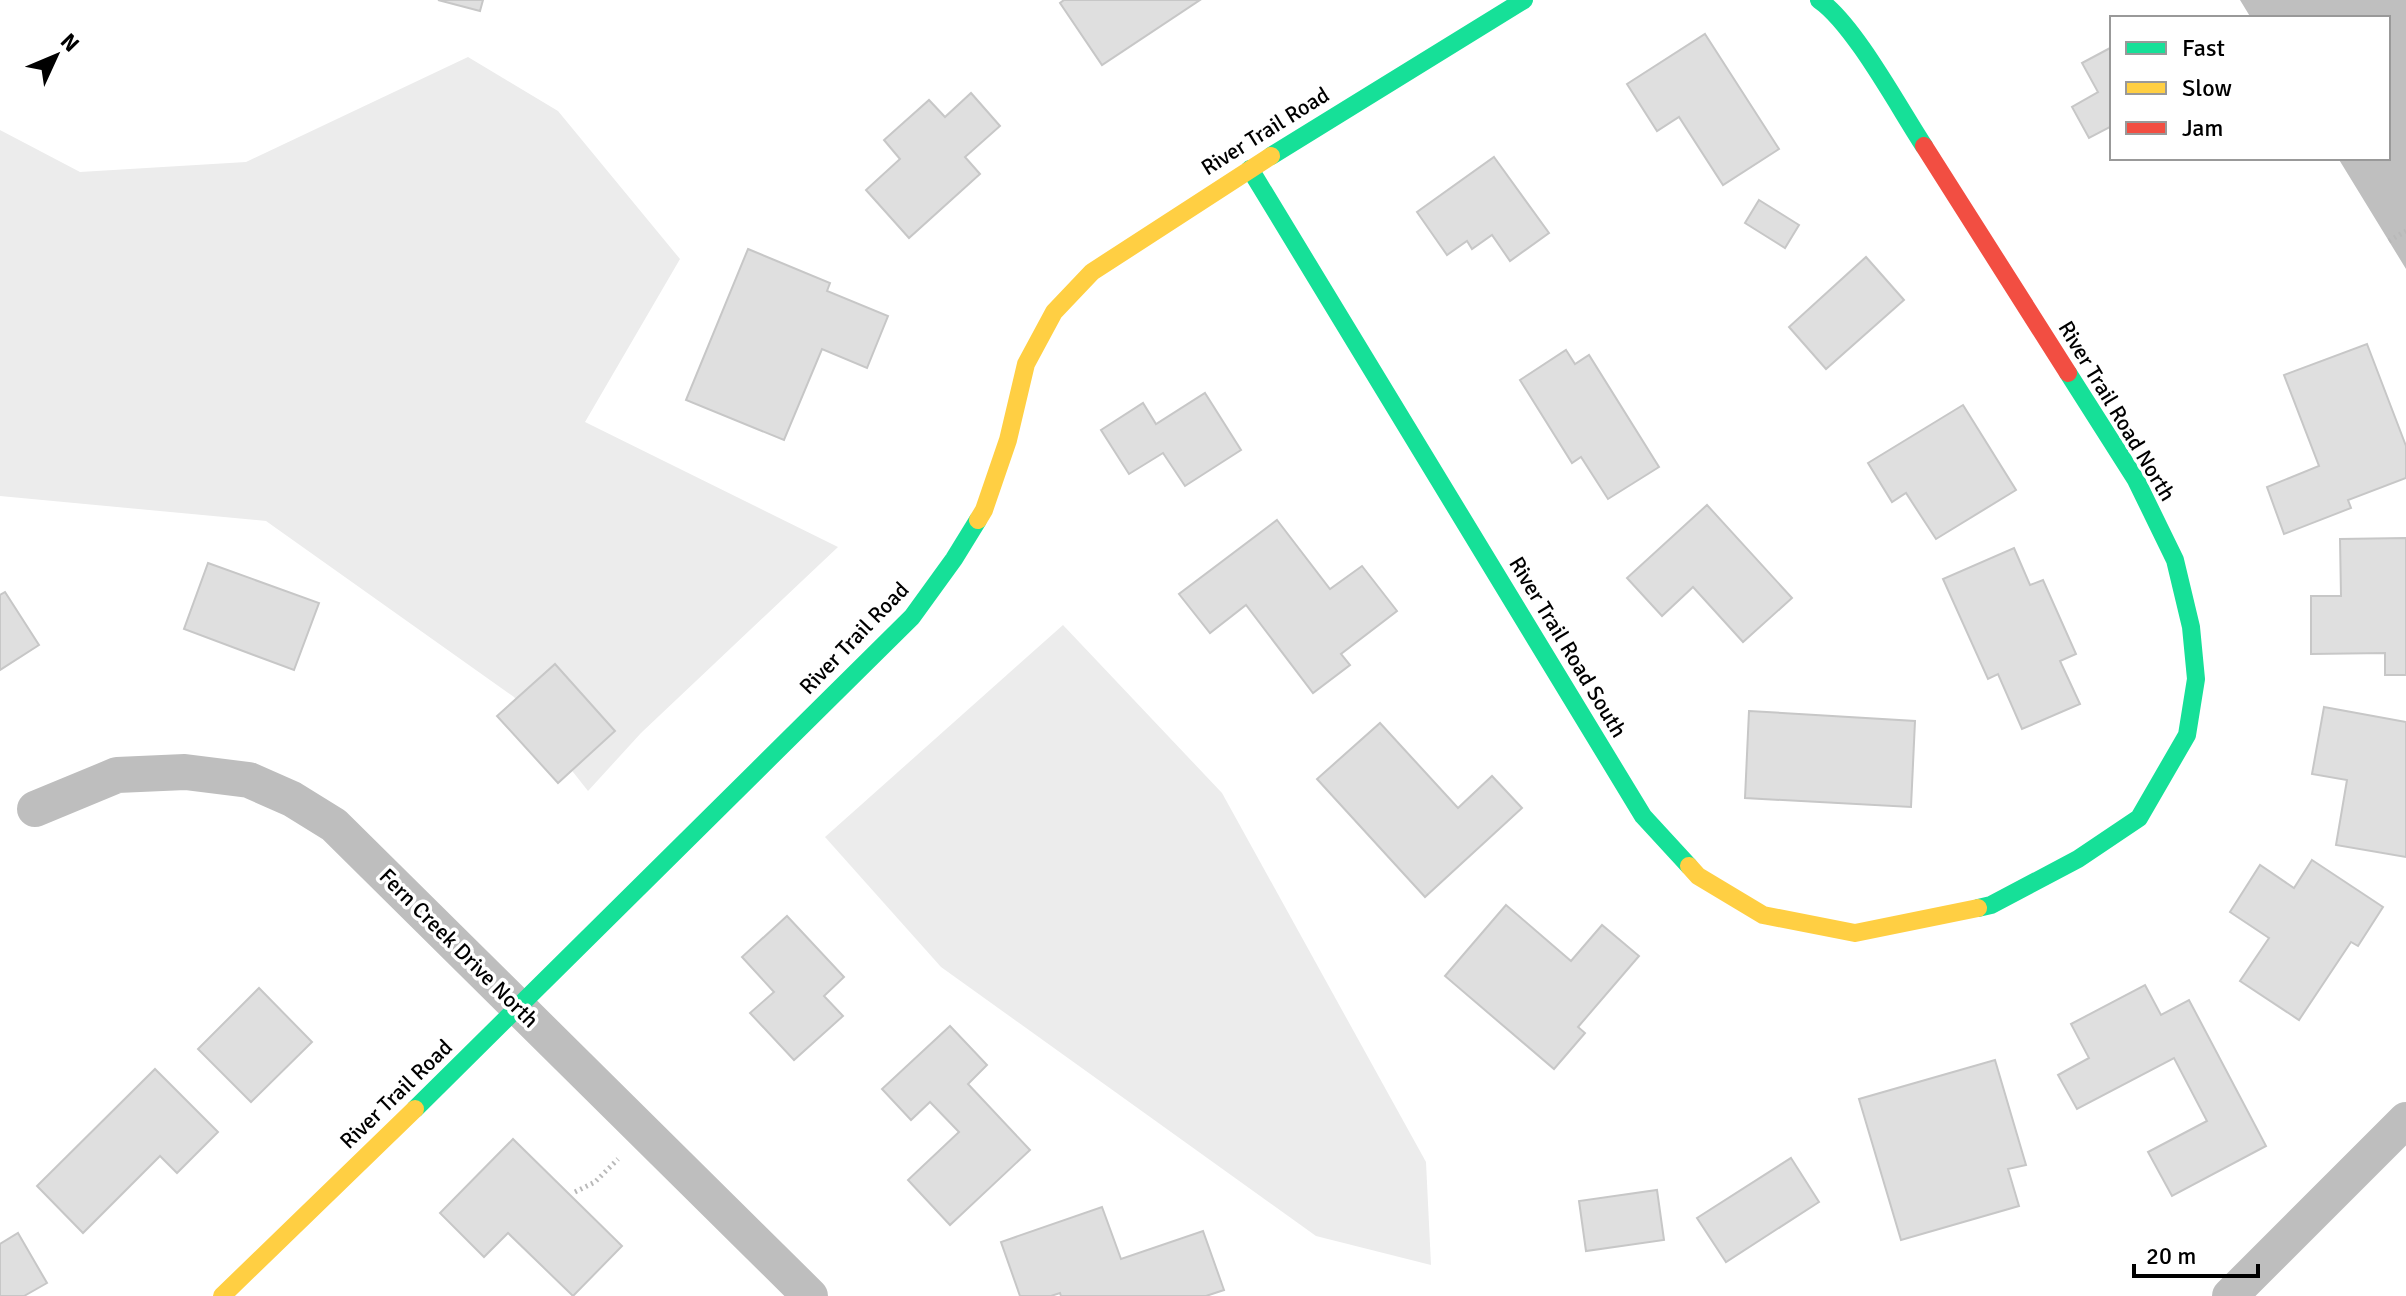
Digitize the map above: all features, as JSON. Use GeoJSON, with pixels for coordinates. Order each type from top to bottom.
{"type":"FeatureCollection","features":[{"type":"Feature","properties":{"kind":"street","name":"River Trail Road"},"geometry":{"type":"LineString","coordinates":[[222,1296],[519,1008],[912,617],[954,559],[984,510],[1008,440],[1026,364],[1054,312],[1092,272],[1250,169],[1524,0]]}},
{"type":"Feature","properties":{"kind":"street","name":"River Trail Road North"},"geometry":{"type":"LineString","coordinates":[[1819,0],[1828,6],[1862,49],[2136,480],[2175,560],[2191,627],[2196,679],[2187,735],[2139,818],[2078,859],[1991,905]]}},
{"type":"Feature","properties":{"kind":"street","name":"River Trail Road South"},"geometry":{"type":"LineString","coordinates":[[1250,169],[1643,816],[1698,876],[1763,915],[1855,933],[1991,905]]}},
{"type":"Feature","properties":{"kind":"street","name":"Fern Creek Drive North"},"geometry":{"type":"LineString","coordinates":[[35,809],[117,775],[185,772],[249,780],[292,799],[334,825],[810,1296]]}},
{"type":"Feature","properties":{"kind":"street"},"geometry":{"type":"LineString","coordinates":[[2230,1296],[2406,1120]]}},
{"type":"Feature","properties":{"kind":"path"},"geometry":{"type":"LineString","coordinates":[[2389,241],[2406,231]]}},
{"type":"Feature","properties":{"kind":"path"},"geometry":{"type":"LineString","coordinates":[[575,1192],[595,1182],[645,1132]]}},
{"type":"Feature","properties":{"kind":"shaded area"},"geometry":{"type":"Polygon","coordinates":[[[2240,0],[2406,0],[2406,269],[2339,160],[2390,160],[2390,16],[2250,16],[2240,0]]]}},
{"type":"Feature","properties":{"kind":"shaded area"},"geometry":{"type":"Polygon","coordinates":[[[468,57],[558,111],[680,259],[585,422],[838,547],[641,733],[588,791],[514,697],[266,521],[0,496],[0,130],[80,172],[246,162],[468,57]]]}},
{"type":"Feature","properties":{"kind":"shaded area"},"geometry":{"type":"Polygon","coordinates":[[[1063,625],[1222,793],[1426,1162],[1431,1265],[1316,1236],[941,967],[825,837],[1063,625]]]}},
{"type":"Feature","properties":{"kind":"building"},"geometry":{"type":"Polygon","coordinates":[[[438,0],[483,0],[480,11],[438,0]]]}},
{"type":"Feature","properties":{"kind":"building"},"geometry":{"type":"Polygon","coordinates":[[[1064,0],[1200,0],[1102,65],[1060,3],[1064,0]]]}},
{"type":"Feature","properties":{"kind":"building"},"geometry":{"type":"Polygon","coordinates":[[[1705,34],[1779,149],[1723,185],[1679,117],[1657,131],[1627,84],[1705,34]]]}},
{"type":"Feature","properties":{"kind":"building"},"geometry":{"type":"Polygon","coordinates":[[[2110,48],[2110,127],[2089,138],[2072,107],[2098,92],[2082,63],[2110,48]]]}},
{"type":"Feature","properties":{"kind":"building"},"geometry":{"type":"Polygon","coordinates":[[[971,93],[1000,126],[965,157],[980,174],[909,238],[866,190],[900,159],[884,140],[929,100],[945,117],[971,93]]]}},
{"type":"Feature","properties":{"kind":"building"},"geometry":{"type":"Polygon","coordinates":[[[1494,157],[1549,233],[1510,261],[1492,235],[1472,249],[1467,241],[1447,255],[1417,212],[1494,157]]]}},
{"type":"Feature","properties":{"kind":"building"},"geometry":{"type":"Polygon","coordinates":[[[1759,200],[1799,225],[1785,248],[1745,223],[1759,200]]]}},
{"type":"Feature","properties":{"kind":"building"},"geometry":{"type":"Polygon","coordinates":[[[748,249],[830,283],[827,291],[888,316],[867,368],[822,349],[784,440],[686,400],[748,249]]]}},
{"type":"Feature","properties":{"kind":"building"},"geometry":{"type":"Polygon","coordinates":[[[1866,257],[1904,300],[1826,369],[1789,327],[1866,257]]]}},
{"type":"Feature","properties":{"kind":"building"},"geometry":{"type":"Polygon","coordinates":[[[2367,344],[2406,446],[2406,478],[2348,500],[2351,508],[2284,534],[2267,487],[2319,466],[2284,375],[2367,344]]]}},
{"type":"Feature","properties":{"kind":"building"},"geometry":{"type":"Polygon","coordinates":[[[1566,350],[1575,364],[1589,355],[1659,467],[1608,499],[1581,457],[1572,463],[1520,380],[1566,350]]]}},
{"type":"Feature","properties":{"kind":"building"},"geometry":{"type":"Polygon","coordinates":[[[1205,393],[1241,450],[1185,486],[1163,453],[1129,474],[1101,430],[1143,403],[1156,424],[1205,393]]]}},
{"type":"Feature","properties":{"kind":"building"},"geometry":{"type":"Polygon","coordinates":[[[1963,405],[2016,490],[1936,539],[1906,493],[1892,502],[1868,463],[1963,405]]]}},
{"type":"Feature","properties":{"kind":"building"},"geometry":{"type":"Polygon","coordinates":[[[1707,505],[1792,598],[1743,642],[1693,587],[1662,616],[1627,578],[1707,505]]]}},
{"type":"Feature","properties":{"kind":"building"},"geometry":{"type":"Polygon","coordinates":[[[1277,520],[1330,589],[1362,566],[1397,611],[1341,654],[1350,665],[1313,693],[1246,605],[1210,633],[1179,594],[1277,520]]]}},
{"type":"Feature","properties":{"kind":"building"},"geometry":{"type":"Polygon","coordinates":[[[2406,538],[2406,675],[2385,675],[2385,653],[2311,654],[2311,596],[2341,596],[2340,539],[2406,538]]]}},
{"type":"Feature","properties":{"kind":"building"},"geometry":{"type":"Polygon","coordinates":[[[2014,548],[2030,585],[2043,580],[2076,654],[2060,661],[2080,704],[2022,729],[1998,674],[1988,679],[1943,579],[2014,548]]]}},
{"type":"Feature","properties":{"kind":"building"},"geometry":{"type":"Polygon","coordinates":[[[208,563],[319,603],[294,670],[184,629],[208,563]]]}},
{"type":"Feature","properties":{"kind":"building"},"geometry":{"type":"Polygon","coordinates":[[[5,592],[39,645],[0,670],[0,595],[5,592]]]}},
{"type":"Feature","properties":{"kind":"building"},"geometry":{"type":"Polygon","coordinates":[[[555,664],[615,731],[558,783],[497,716],[555,664]]]}},
{"type":"Feature","properties":{"kind":"building"},"geometry":{"type":"Polygon","coordinates":[[[2324,707],[2406,722],[2406,857],[2336,845],[2347,780],[2312,774],[2324,707]]]}},
{"type":"Feature","properties":{"kind":"building"},"geometry":{"type":"Polygon","coordinates":[[[1749,711],[1915,721],[1911,807],[1745,798],[1749,711]]]}},
{"type":"Feature","properties":{"kind":"building"},"geometry":{"type":"Polygon","coordinates":[[[1380,723],[1458,808],[1492,776],[1522,808],[1425,897],[1317,779],[1380,723]]]}},
{"type":"Feature","properties":{"kind":"building"},"geometry":{"type":"Polygon","coordinates":[[[2312,860],[2383,907],[2358,946],[2351,942],[2299,1020],[2240,981],[2269,938],[2230,912],[2260,865],[2294,888],[2312,860]]]}},
{"type":"Feature","properties":{"kind":"building"},"geometry":{"type":"Polygon","coordinates":[[[1506,905],[1571,961],[1602,925],[1639,956],[1578,1027],[1585,1033],[1554,1069],[1445,976],[1506,905]]]}},
{"type":"Feature","properties":{"kind":"building"},"geometry":{"type":"Polygon","coordinates":[[[787,916],[844,977],[824,996],[843,1016],[794,1060],[750,1013],[774,992],[742,957],[787,916]]]}},
{"type":"Feature","properties":{"kind":"building"},"geometry":{"type":"Polygon","coordinates":[[[2145,985],[2161,1015],[2189,1000],[2266,1146],[2172,1196],[2148,1152],[2207,1121],[2174,1058],[2077,1109],[2058,1075],[2089,1058],[2071,1024],[2145,985]]]}},
{"type":"Feature","properties":{"kind":"building"},"geometry":{"type":"Polygon","coordinates":[[[259,988],[312,1042],[251,1102],[198,1049],[259,988]]]}},
{"type":"Feature","properties":{"kind":"building"},"geometry":{"type":"Polygon","coordinates":[[[950,1026],[987,1065],[968,1084],[1030,1150],[950,1225],[908,1180],[959,1132],[930,1102],[911,1120],[882,1089],[950,1026]]]}},
{"type":"Feature","properties":{"kind":"building"},"geometry":{"type":"Polygon","coordinates":[[[1995,1060],[2026,1165],[2008,1169],[2019,1206],[1901,1240],[1859,1099],[1995,1060]]]}},
{"type":"Feature","properties":{"kind":"building"},"geometry":{"type":"Polygon","coordinates":[[[155,1069],[218,1132],[177,1173],[160,1156],[83,1233],[37,1186],[155,1069]]]}},
{"type":"Feature","properties":{"kind":"building"},"geometry":{"type":"Polygon","coordinates":[[[513,1139],[622,1246],[573,1296],[508,1233],[484,1257],[440,1213],[513,1139]]]}},
{"type":"Feature","properties":{"kind":"building"},"geometry":{"type":"Polygon","coordinates":[[[1791,1158],[1819,1202],[1726,1262],[1697,1218],[1791,1158]]]}},
{"type":"Feature","properties":{"kind":"building"},"geometry":{"type":"Polygon","coordinates":[[[1657,1190],[1664,1240],[1586,1251],[1579,1201],[1657,1190]]]}},
{"type":"Feature","properties":{"kind":"building"},"geometry":{"type":"Polygon","coordinates":[[[1102,1207],[1121,1259],[1203,1231],[1224,1290],[1206,1296],[1061,1296],[1060,1293],[1020,1296],[1001,1242],[1102,1207]]]}},
{"type":"Feature","properties":{"kind":"building"},"geometry":{"type":"Polygon","coordinates":[[[18,1233],[47,1283],[24,1296],[0,1296],[0,1244],[18,1233]]]}},
{"type":"Feature","properties":{"kind":"traffic: fast"},"geometry":{"type":"LineString","coordinates":[[1271,156],[1524,0]]}},
{"type":"Feature","properties":{"kind":"traffic: fast"},"geometry":{"type":"LineString","coordinates":[[1819,0],[1833,12],[1861,47],[1924,146]]}},
{"type":"Feature","properties":{"kind":"traffic: fast"},"geometry":{"type":"LineString","coordinates":[[1250,169],[1643,816],[1689,866]]}},
{"type":"Feature","properties":{"kind":"traffic: fast"},"geometry":{"type":"LineString","coordinates":[[1978,908],[1991,905],[2078,859],[2139,818],[2187,735],[2196,679],[2191,627],[2175,560],[2136,480],[2068,373]]}},
{"type":"Feature","properties":{"kind":"traffic: fast"},"geometry":{"type":"LineString","coordinates":[[415,1109],[912,617],[978,520]]}},
{"type":"Feature","properties":{"kind":"traffic: slow"},"geometry":{"type":"LineString","coordinates":[[978,520],[1008,440],[1026,364],[1054,312],[1092,272],[1271,156]]}},
{"type":"Feature","properties":{"kind":"traffic: slow"},"geometry":{"type":"LineString","coordinates":[[1689,866],[1698,876],[1763,915],[1855,933],[1978,908]]}},
{"type":"Feature","properties":{"kind":"traffic: slow"},"geometry":{"type":"LineString","coordinates":[[222,1296],[415,1109]]}},
{"type":"Feature","properties":{"kind":"traffic: jam"},"geometry":{"type":"LineString","coordinates":[[1924,146],[2068,373]]}}]}
